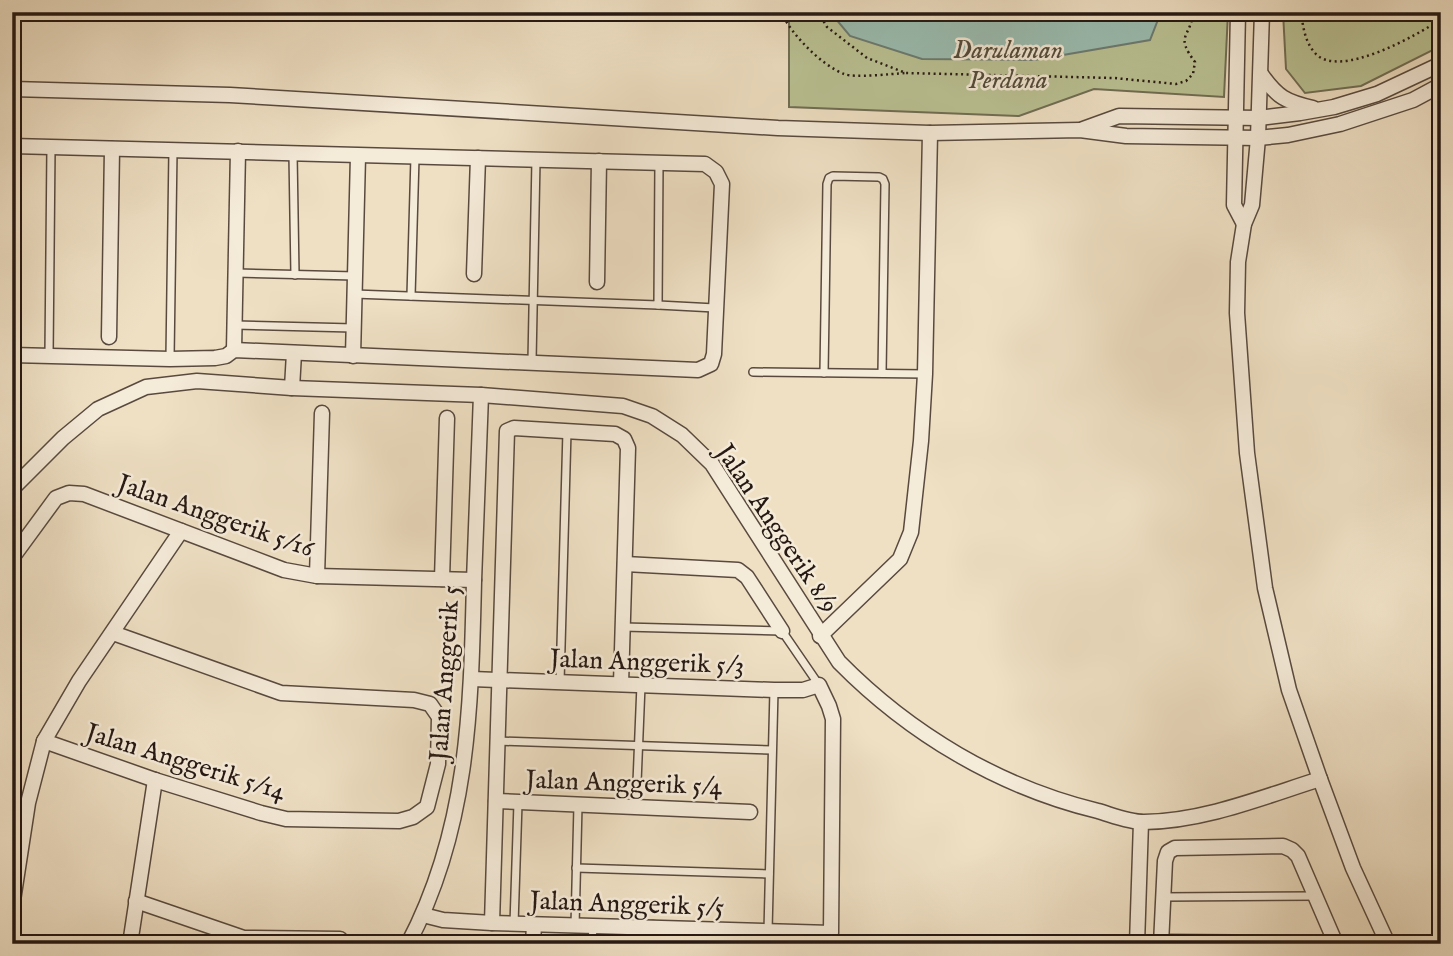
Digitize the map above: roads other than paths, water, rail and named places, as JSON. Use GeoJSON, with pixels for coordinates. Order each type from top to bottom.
{"type":"FeatureCollection","features":[{"type":"Feature","properties":{"kind":"street"},"geometry":{"type":"LineString","coordinates":[[1238,12],[1234,205],[1244,223]]}},
{"type":"Feature","properties":{"kind":"street"},"geometry":{"type":"LineString","coordinates":[[1262,12],[1258,138],[1252,205],[1244,223],[1238,262],[1237,313],[1247,453],[1265,588],[1289,690],[1353,868],[1388,944]]}},
{"type":"Feature","properties":{"kind":"street"},"geometry":{"type":"LineString","coordinates":[[1238,30],[1262,30]]}},
{"type":"Feature","properties":{"kind":"street"},"geometry":{"type":"LineString","coordinates":[[1080,130],[1119,116],[1259,118],[1319,110],[1377,94],[1441,64]]}},
{"type":"Feature","properties":{"kind":"street"},"geometry":{"type":"LineString","coordinates":[[1261,74],[1278,95],[1291,103],[1319,110]]}},
{"type":"Feature","properties":{"kind":"street"},"geometry":{"type":"LineString","coordinates":[[1205,117],[1227,105],[1238,82]]}},
{"type":"Feature","properties":{"kind":"street"},"geometry":{"type":"LineString","coordinates":[[12,89],[230,94],[764,127],[930,133],[1080,130],[1126,136],[1258,138],[1340,124],[1413,100],[1441,85]]}},
{"type":"Feature","properties":{"kind":"street"},"geometry":{"type":"LineString","coordinates":[[820,636],[900,559],[914,510],[925,374],[930,133]]}},
{"type":"Feature","properties":{"kind":"street"},"geometry":{"type":"LineString","coordinates":[[12,146],[705,164],[716,172],[722,184],[714,354],[711,365],[698,370],[234,350],[226,356],[215,358],[12,355]]}},
{"type":"Feature","properties":{"kind":"street"},"geometry":{"type":"LineString","coordinates":[[109,337],[112,149]]}},
{"type":"Feature","properties":{"kind":"street"},"geometry":{"type":"LineString","coordinates":[[234,350],[238,151]]}},
{"type":"Feature","properties":{"kind":"street"},"geometry":{"type":"LineString","coordinates":[[353,356],[358,156]]}},
{"type":"Feature","properties":{"kind":"street"},"geometry":{"type":"LineString","coordinates":[[474,274],[478,158]]}},
{"type":"Feature","properties":{"kind":"street"},"geometry":{"type":"LineString","coordinates":[[597,282],[599,161]]}},
{"type":"Feature","properties":{"kind":"street"},"geometry":{"type":"LineString","coordinates":[[292,388],[293,353]]}},
{"type":"Feature","properties":{"kind":"street","name":"Jalan Anggerik 8/9"},"geometry":{"type":"LineString","coordinates":[[13,486],[62,438],[98,409],[146,387],[197,381],[623,405],[652,416],[682,435],[712,464],[839,662],[865,689],[948,750],[1022,786],[1073,805],[1141,822],[1198,816],[1320,779]]}},
{"type":"Feature","properties":{"kind":"street","name":"Jalan Anggerik 5"},"geometry":{"type":"LineString","coordinates":[[408,944],[442,867],[457,807],[466,748],[472,679],[481,395]]}},
{"type":"Feature","properties":{"kind":"street"},"geometry":{"type":"LineString","coordinates":[[317,576],[322,414]]}},
{"type":"Feature","properties":{"kind":"street"},"geometry":{"type":"LineString","coordinates":[[442,579],[447,418]]}},
{"type":"Feature","properties":{"kind":"street"},"geometry":{"type":"LineString","coordinates":[[492,923],[507,431],[514,428],[615,434],[624,439],[628,448],[621,684]]}},
{"type":"Feature","properties":{"kind":"street","name":"Jalan Anggerik 5/16"},"geometry":{"type":"LineString","coordinates":[[12,558],[56,498],[69,493],[84,494],[285,570],[317,576],[474,580]]}},
{"type":"Feature","properties":{"kind":"street"},"geometry":{"type":"LineString","coordinates":[[12,907],[28,803],[44,741],[79,681],[181,531]]}},
{"type":"Feature","properties":{"kind":"street"},"geometry":{"type":"LineString","coordinates":[[625,564],[738,570],[747,577],[782,631]]}},
{"type":"Feature","properties":{"kind":"street","name":"Jalan Anggerik 5/14"},"geometry":{"type":"LineString","coordinates":[[44,741],[236,807],[286,819],[398,821],[413,817],[427,807],[438,764],[439,717],[430,704],[414,700],[281,693],[113,633]]}},
{"type":"Feature","properties":{"kind":"street","name":"Jalan Anggerik 5/3"},"geometry":{"type":"LineString","coordinates":[[472,679],[774,690],[803,690],[819,685]]}},
{"type":"Feature","properties":{"kind":"street"},"geometry":{"type":"LineString","coordinates":[[819,685],[833,719],[831,938]]}},
{"type":"Feature","properties":{"kind":"street"},"geometry":{"type":"LineString","coordinates":[[130,944],[155,780]]}},
{"type":"Feature","properties":{"kind":"street","name":"Jalan Anggerik 5/4"},"geometry":{"type":"LineString","coordinates":[[496,802],[750,812]]}},
{"type":"Feature","properties":{"kind":"street"},"geometry":{"type":"LineString","coordinates":[[1137,944],[1141,822]]}},
{"type":"Feature","properties":{"kind":"street"},"geometry":{"type":"LineString","coordinates":[[1283,846],[1297,856],[1315,895],[1336,944],[1161,943],[1165,861],[1168,852],[1175,848],[1283,846]]}},
{"type":"Feature","properties":{"kind":"street"},"geometry":{"type":"LineString","coordinates":[[136,901],[244,938],[340,939]]}},
{"type":"Feature","properties":{"kind":"street","name":"Jalan Anggerik 5/5"},"geometry":{"type":"LineString","coordinates":[[423,915],[443,920],[492,923],[768,931],[831,938]]}},
{"type":"Feature","properties":{"kind":"street"},"geometry":{"type":"LineString","coordinates":[[533,944],[534,925]]}},
{"type":"Feature","properties":{"kind":"street"},"geometry":{"type":"LineString","coordinates":[[653,928],[653,944]]}},
{"type":"Feature","properties":{"kind":"lane"},"geometry":{"type":"LineString","coordinates":[[49,356],[51,147]]}},
{"type":"Feature","properties":{"kind":"lane"},"geometry":{"type":"LineString","coordinates":[[170,359],[173,150]]}},
{"type":"Feature","properties":{"kind":"lane"},"geometry":{"type":"LineString","coordinates":[[293,154],[295,275]]}},
{"type":"Feature","properties":{"kind":"lane"},"geometry":{"type":"LineString","coordinates":[[411,296],[415,157]]}},
{"type":"Feature","properties":{"kind":"lane"},"geometry":{"type":"LineString","coordinates":[[532,361],[536,160]]}},
{"type":"Feature","properties":{"kind":"lane"},"geometry":{"type":"LineString","coordinates":[[658,305],[659,162]]}},
{"type":"Feature","properties":{"kind":"lane"},"geometry":{"type":"LineString","coordinates":[[824,373],[827,184],[833,176],[879,177],[885,184],[882,373]]}},
{"type":"Feature","properties":{"kind":"lane"},"geometry":{"type":"LineString","coordinates":[[236,273],[355,276]]}},
{"type":"Feature","properties":{"kind":"lane"},"geometry":{"type":"LineString","coordinates":[[354,294],[715,307]]}},
{"type":"Feature","properties":{"kind":"lane"},"geometry":{"type":"LineString","coordinates":[[235,325],[354,328]]}},
{"type":"Feature","properties":{"kind":"lane"},"geometry":{"type":"LineString","coordinates":[[753,372],[925,374]]}},
{"type":"Feature","properties":{"kind":"lane"},"geometry":{"type":"LineString","coordinates":[[560,682],[567,432]]}},
{"type":"Feature","properties":{"kind":"lane"},"geometry":{"type":"LineString","coordinates":[[623,627],[782,631],[819,685]]}},
{"type":"Feature","properties":{"kind":"lane"},"geometry":{"type":"LineString","coordinates":[[636,807],[642,685]]}},
{"type":"Feature","properties":{"kind":"lane"},"geometry":{"type":"LineString","coordinates":[[768,931],[774,690]]}},
{"type":"Feature","properties":{"kind":"lane"},"geometry":{"type":"LineString","coordinates":[[498,741],[772,750]]}},
{"type":"Feature","properties":{"kind":"lane"},"geometry":{"type":"LineString","coordinates":[[514,924],[518,803]]}},
{"type":"Feature","properties":{"kind":"lane"},"geometry":{"type":"LineString","coordinates":[[575,926],[578,805]]}},
{"type":"Feature","properties":{"kind":"lane"},"geometry":{"type":"LineString","coordinates":[[576,868],[769,874]]}},
{"type":"Feature","properties":{"kind":"lane"},"geometry":{"type":"LineString","coordinates":[[1163,897],[1315,895]]}},
{"type":"Feature","properties":{"kind":"lane"},"geometry":{"type":"LineString","coordinates":[[592,944],[593,926]]}},
{"type":"Feature","properties":{"kind":"water"},"geometry":{"type":"Polygon","coordinates":[[[830,12],[1161,12],[1150,40],[1034,60],[922,59],[850,36],[830,12]]]}},
{"type":"Feature","properties":{"kind":"park label","name":"Darulaman Perdana"},"geometry":{"type":"Point","coordinates":[1008,64]}}]}
